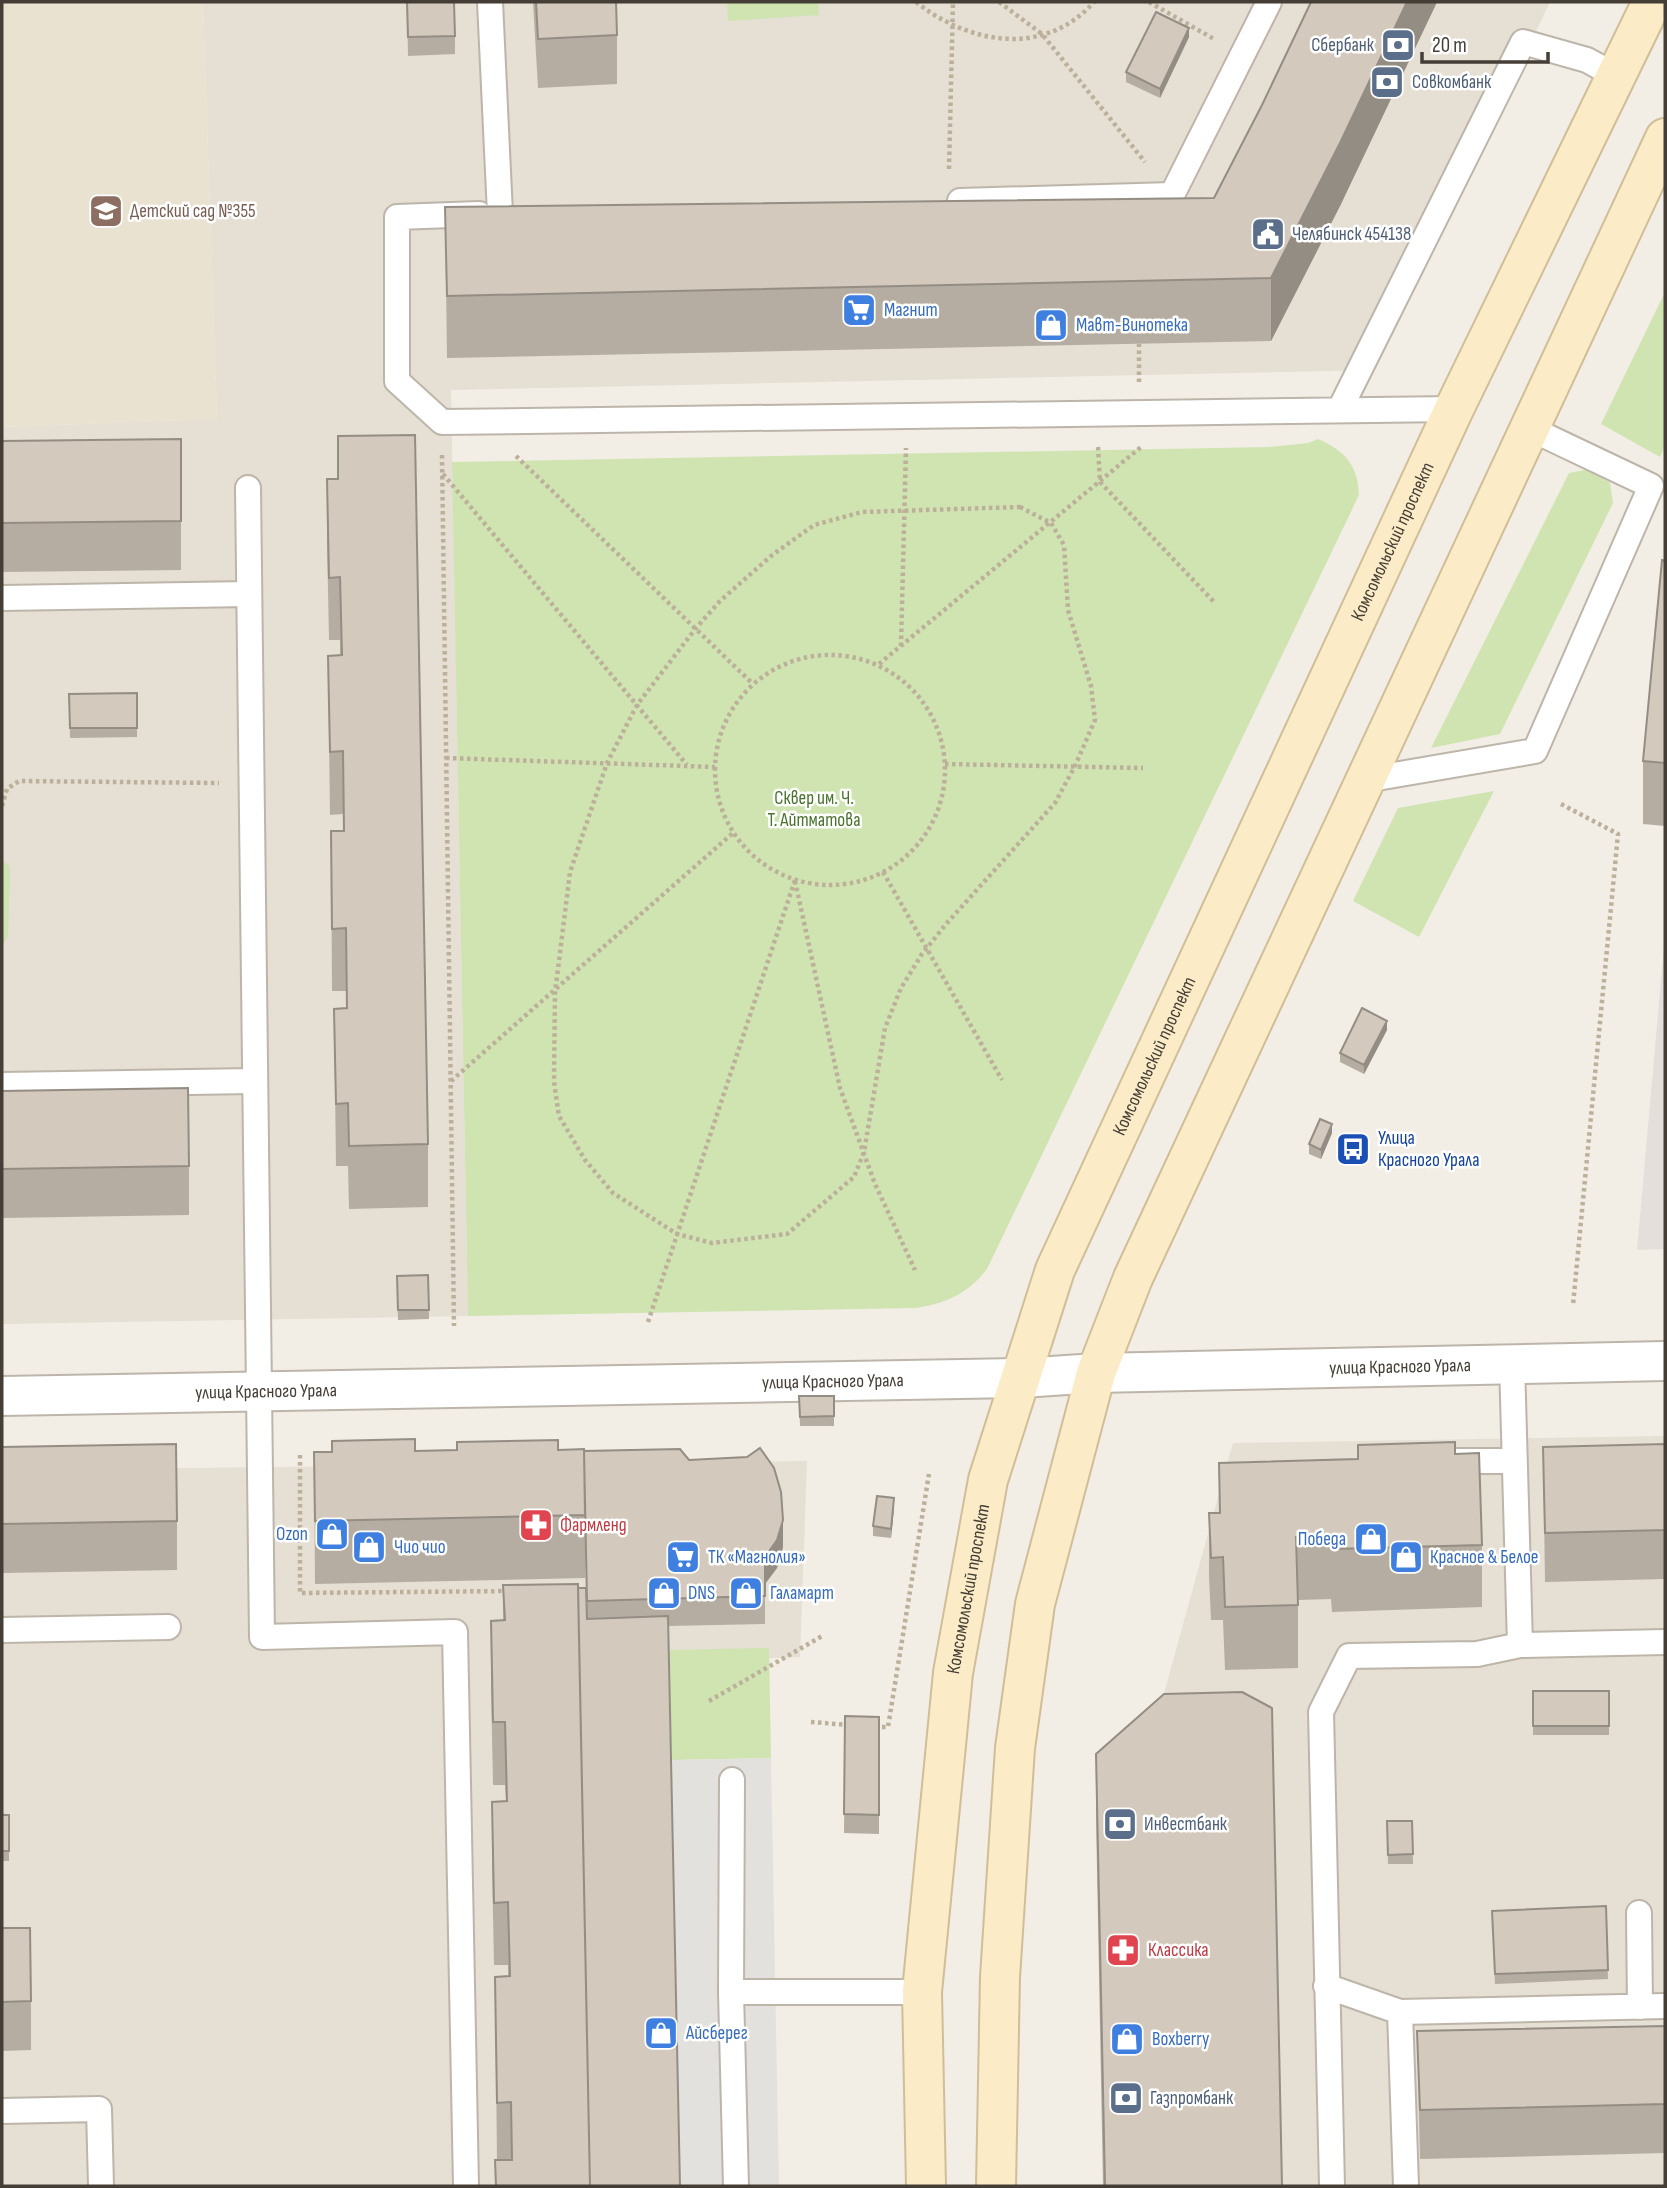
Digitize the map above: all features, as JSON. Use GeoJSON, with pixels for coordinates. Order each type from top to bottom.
{"type":"FeatureCollection","features":[{"type":"Feature","properties":{"kind":"main road","name":"Комсомольский проспект"},"geometry":{"type":"LineString","coordinates":[[926,2186],[922,1992],[961,1622],[988,1480],[1055,1270],[1454,409],[1652,2]]}},
{"type":"Feature","properties":{"kind":"main road"},"geometry":{"type":"LineString","coordinates":[[996,2186],[1000,1977],[1015,1748],[1035,1604],[1096,1373],[1133,1278],[1665,138]]}},
{"type":"Feature","properties":{"kind":"street","name":"улица Красного Урала"},"geometry":{"type":"LineString","coordinates":[[2,1396],[258,1394],[1022,1378],[1096,1373],[1665,1361]]}},
{"type":"Feature","properties":{"kind":"lane"},"geometry":{"type":"LineString","coordinates":[[490,2],[500,214]]}},
{"type":"Feature","properties":{"kind":"lane"},"geometry":{"type":"LineString","coordinates":[[941,202],[1172,195],[1269,2]]}},
{"type":"Feature","properties":{"kind":"lane"},"geometry":{"type":"LineString","coordinates":[[1340,409],[1523,42],[1587,60],[1616,76]]}},
{"type":"Feature","properties":{"kind":"lane"},"geometry":{"type":"LineString","coordinates":[[528,213],[397,217],[397,381],[442,422],[1454,409]]}},
{"type":"Feature","properties":{"kind":"lane"},"geometry":{"type":"LineString","coordinates":[[1365,780],[1535,751],[1651,486],[1529,428]]}},
{"type":"Feature","properties":{"kind":"lane"},"geometry":{"type":"LineString","coordinates":[[248,488],[253,1081],[262,1637],[456,1632],[467,2186]]}},
{"type":"Feature","properties":{"kind":"lane"},"geometry":{"type":"LineString","coordinates":[[2,598],[249,594]]}},
{"type":"Feature","properties":{"kind":"lane"},"geometry":{"type":"LineString","coordinates":[[2,1086],[253,1081]]}},
{"type":"Feature","properties":{"kind":"lane"},"geometry":{"type":"LineString","coordinates":[[1512,1363],[1520,1645]]}},
{"type":"Feature","properties":{"kind":"lane"},"geometry":{"type":"LineString","coordinates":[[1419,1462],[1514,1461]]}},
{"type":"Feature","properties":{"kind":"lane"},"geometry":{"type":"LineString","coordinates":[[2,1630],[168,1628]]}},
{"type":"Feature","properties":{"kind":"lane"},"geometry":{"type":"LineString","coordinates":[[1332,2186],[1321,1712],[1349,1656],[1476,1654],[1520,1645],[1665,1642]]}},
{"type":"Feature","properties":{"kind":"lane"},"geometry":{"type":"LineString","coordinates":[[732,1780],[731,1992],[736,2186]]}},
{"type":"Feature","properties":{"kind":"lane"},"geometry":{"type":"LineString","coordinates":[[1639,1913],[1640,2007]]}},
{"type":"Feature","properties":{"kind":"lane"},"geometry":{"type":"LineString","coordinates":[[1326,1986],[1400,2012],[1665,2007]]}},
{"type":"Feature","properties":{"kind":"lane"},"geometry":{"type":"LineString","coordinates":[[731,1992],[922,1992]]}},
{"type":"Feature","properties":{"kind":"lane"},"geometry":{"type":"LineString","coordinates":[[1400,2012],[1406,2186]]}},
{"type":"Feature","properties":{"kind":"lane"},"geometry":{"type":"LineString","coordinates":[[2,2111],[99,2109],[101,2186]]}},
{"type":"Feature","properties":{"kind":"path"},"geometry":{"type":"LineString","coordinates":[[916,2],[953,27],[988,38],[1014,39],[1042,34],[1066,24],[1094,2]]}},
{"type":"Feature","properties":{"kind":"path"},"geometry":{"type":"LineString","coordinates":[[941,202],[953,2]]}},
{"type":"Feature","properties":{"kind":"path"},"geometry":{"type":"LineString","coordinates":[[999,2],[1042,34],[1172,195]]}},
{"type":"Feature","properties":{"kind":"path"},"geometry":{"type":"LineString","coordinates":[[1149,2],[1242,55]]}},
{"type":"Feature","properties":{"kind":"path"},"geometry":{"type":"LineString","coordinates":[[879,664],[1185,411]]}},
{"type":"Feature","properties":{"kind":"path"},"geometry":{"type":"LineString","coordinates":[[1096,412],[1100,482],[1214,603]]}},
{"type":"Feature","properties":{"kind":"path"},"geometry":{"type":"LineString","coordinates":[[901,646],[908,415]]}},
{"type":"Feature","properties":{"kind":"path"},"geometry":{"type":"LineString","coordinates":[[480,421],[752,684]]}},
{"type":"Feature","properties":{"kind":"path"},"geometry":{"type":"LineString","coordinates":[[442,422],[454,1326]]}},
{"type":"Feature","properties":{"kind":"path"},"geometry":{"type":"LineString","coordinates":[[442,473],[687,765]]}},
{"type":"Feature","properties":{"kind":"path"},"geometry":{"type":"LineString","coordinates":[[1020,507],[1051,523],[1064,545],[1068,610],[1091,686],[1095,720],[1075,766],[1055,803],[987,875],[927,948],[901,988],[885,1027],[864,1152],[854,1177],[787,1234],[712,1243],[677,1234],[613,1193],[585,1160],[559,1116],[554,1082],[555,993],[570,872],[607,763],[637,705],[720,601],[761,565],[814,525],[862,512],[1020,507]]}},
{"type":"Feature","properties":{"kind":"path"},"geometry":{"type":"LineString","coordinates":[[840,655],[879,664],[905,682],[926,705],[940,733],[945,764],[943,791],[935,818],[920,842],[901,862],[850,884],[822,885],[795,880],[771,869],[750,853],[733,833],[720,804],[717,748],[724,724],[736,702],[752,684],[775,668],[800,658],[840,655]]}},
{"type":"Feature","properties":{"kind":"path"},"geometry":{"type":"LineString","coordinates":[[446,758],[716,766]]}},
{"type":"Feature","properties":{"kind":"path"},"geometry":{"type":"LineString","coordinates":[[945,764],[1143,768]]}},
{"type":"Feature","properties":{"kind":"path"},"geometry":{"type":"LineString","coordinates":[[2,806],[7,789],[19,781],[251,783]]}},
{"type":"Feature","properties":{"kind":"path"},"geometry":{"type":"LineString","coordinates":[[1561,804],[1618,834],[1573,1305]]}},
{"type":"Feature","properties":{"kind":"path"},"geometry":{"type":"LineString","coordinates":[[450,1082],[555,993],[733,833]]}},
{"type":"Feature","properties":{"kind":"path"},"geometry":{"type":"LineString","coordinates":[[883,872],[1002,1080]]}},
{"type":"Feature","properties":{"kind":"path"},"geometry":{"type":"LineString","coordinates":[[795,880],[840,1088],[875,1184],[915,1270]]}},
{"type":"Feature","properties":{"kind":"path"},"geometry":{"type":"LineString","coordinates":[[648,1322],[795,880]]}},
{"type":"Feature","properties":{"kind":"path"},"geometry":{"type":"LineString","coordinates":[[300,1455],[300,1593],[518,1591]]}},
{"type":"Feature","properties":{"kind":"path"},"geometry":{"type":"LineString","coordinates":[[811,1722],[888,1727],[929,1474]]}},
{"type":"Feature","properties":{"kind":"path"},"geometry":{"type":"LineString","coordinates":[[709,1701],[824,1635]]}},
{"type":"Feature","properties":{"kind":"shaded area","name":"Детский сад №355"},"geometry":{"type":"Polygon","coordinates":[[[2,2],[203,2],[217,419],[2,427],[2,2]]]}},
{"type":"Feature","properties":{"kind":"shaded area"},"geometry":{"type":"Polygon","coordinates":[[[203,2],[1550,2],[1374,370],[451,390],[468,1316],[2,1324],[2,427],[217,419],[203,2]]]}},
{"type":"Feature","properties":{"kind":"shaded area"},"geometry":{"type":"Polygon","coordinates":[[[1665,934],[1665,1249],[1637,1250],[1665,934]]]}},
{"type":"Feature","properties":{"kind":"shaded area"},"geometry":{"type":"Polygon","coordinates":[[[1665,1436],[1665,2186],[1154,2186],[1147,1755],[1233,1443],[1665,1436]]]}},
{"type":"Feature","properties":{"kind":"shaded area"},"geometry":{"type":"Polygon","coordinates":[[[807,1461],[800,1657],[681,1662],[691,2186],[2,2186],[2,1470],[807,1461]]]}},
{"type":"Feature","properties":{"kind":"shaded area"},"geometry":{"type":"Polygon","coordinates":[[[771,1758],[779,2186],[680,2186],[671,1760],[771,1758]]]}},
{"type":"Feature","properties":{"kind":"green space"},"geometry":{"type":"Polygon","coordinates":[[[727,2],[818,2],[819,15],[728,21],[727,2]]]}},
{"type":"Feature","properties":{"kind":"green space"},"geometry":{"type":"Polygon","coordinates":[[[1665,292],[1665,446],[1660,457],[1601,424],[1665,292]]]}},
{"type":"Feature","properties":{"kind":"green space","name":"Сквер им. Ч. Т. Айтматова"},"geometry":{"type":"Polygon","coordinates":[[[1318,439],[1336,449],[1348,460],[1356,475],[1359,495],[987,1269],[980,1278],[956,1296],[916,1308],[468,1316],[452,462],[1270,447],[1308,443],[1318,439]]]}},
{"type":"Feature","properties":{"kind":"green space"},"geometry":{"type":"Polygon","coordinates":[[[1589,469],[1610,483],[1613,503],[1500,734],[1431,748],[1569,473],[1589,469]]]}},
{"type":"Feature","properties":{"kind":"green space"},"geometry":{"type":"Polygon","coordinates":[[[1494,791],[1419,937],[1353,901],[1398,808],[1494,791]]]}},
{"type":"Feature","properties":{"kind":"green space"},"geometry":{"type":"Polygon","coordinates":[[[2,861],[9,865],[10,873],[8,936],[2,946],[2,861]]]}},
{"type":"Feature","properties":{"kind":"green space"},"geometry":{"type":"Polygon","coordinates":[[[769,1648],[771,1758],[671,1760],[669,1650],[769,1648]]]}},
{"type":"Feature","properties":{"kind":"building"},"geometry":{"type":"Polygon","coordinates":[[[407,2],[454,2],[455,36],[408,37],[407,2]]]}},
{"type":"Feature","properties":{"kind":"building"},"geometry":{"type":"Polygon","coordinates":[[[536,2],[616,2],[617,35],[538,39],[536,2]]]}},
{"type":"Feature","properties":{"kind":"building"},"geometry":{"type":"Polygon","coordinates":[[[1311,2],[1407,2],[1340,143],[1271,278],[447,296],[445,207],[1214,198],[1311,2]]]}},
{"type":"Feature","properties":{"kind":"building"},"geometry":{"type":"Polygon","coordinates":[[[1156,12],[1189,28],[1160,89],[1126,72],[1156,12]]]}},
{"type":"Feature","properties":{"kind":"building"},"geometry":{"type":"Polygon","coordinates":[[[415,435],[428,1144],[349,1146],[348,1103],[336,1104],[334,1009],[347,1008],[346,928],[332,929],[331,831],[344,831],[343,751],[330,752],[328,656],[342,655],[340,577],[329,578],[327,479],[338,479],[338,436],[415,435]]]}},
{"type":"Feature","properties":{"kind":"building"},"geometry":{"type":"Polygon","coordinates":[[[181,439],[181,521],[2,523],[2,441],[181,439]]]}},
{"type":"Feature","properties":{"kind":"building"},"geometry":{"type":"Polygon","coordinates":[[[1662,560],[1665,561],[1665,763],[1643,761],[1662,560]]]}},
{"type":"Feature","properties":{"kind":"building"},"geometry":{"type":"Polygon","coordinates":[[[137,693],[137,728],[70,728],[69,694],[137,693]]]}},
{"type":"Feature","properties":{"kind":"building"},"geometry":{"type":"Polygon","coordinates":[[[1362,1008],[1387,1021],[1364,1065],[1340,1053],[1362,1008]]]}},
{"type":"Feature","properties":{"kind":"building"},"geometry":{"type":"Polygon","coordinates":[[[188,1088],[189,1166],[2,1169],[2,1091],[188,1088]]]}},
{"type":"Feature","properties":{"kind":"building"},"geometry":{"type":"Polygon","coordinates":[[[1320,1119],[1332,1124],[1321,1150],[1309,1144],[1320,1119]]]}},
{"type":"Feature","properties":{"kind":"building"},"geometry":{"type":"Polygon","coordinates":[[[428,1275],[429,1310],[398,1310],[397,1276],[428,1275]]]}},
{"type":"Feature","properties":{"kind":"building"},"geometry":{"type":"Polygon","coordinates":[[[799,1396],[834,1396],[834,1416],[800,1417],[799,1396]]]}},
{"type":"Feature","properties":{"kind":"building"},"geometry":{"type":"Polygon","coordinates":[[[415,1439],[415,1451],[457,1450],[457,1442],[558,1440],[558,1450],[584,1449],[585,1515],[315,1521],[314,1452],[332,1452],[332,1441],[415,1439]]]}},
{"type":"Feature","properties":{"kind":"building"},"geometry":{"type":"Polygon","coordinates":[[[1455,1442],[1455,1454],[1479,1453],[1482,1545],[1332,1549],[1331,1536],[1296,1537],[1298,1605],[1225,1607],[1223,1557],[1211,1558],[1209,1513],[1220,1513],[1219,1463],[1358,1459],[1358,1445],[1455,1442]]]}},
{"type":"Feature","properties":{"kind":"building"},"geometry":{"type":"Polygon","coordinates":[[[176,1444],[177,1521],[2,1524],[2,1447],[176,1444]]]}},
{"type":"Feature","properties":{"kind":"building"},"geometry":{"type":"Polygon","coordinates":[[[1665,1444],[1665,1530],[1545,1533],[1543,1447],[1665,1444]]]}},
{"type":"Feature","properties":{"kind":"building","name":"ТК «Магнолия»"},"geometry":{"type":"Polygon","coordinates":[[[760,1448],[774,1468],[781,1492],[783,1520],[777,1540],[765,1557],[765,1596],[587,1601],[584,1451],[680,1449],[689,1460],[747,1457],[760,1448]]]}},
{"type":"Feature","properties":{"kind":"building"},"geometry":{"type":"Polygon","coordinates":[[[877,1496],[894,1498],[891,1529],[873,1526],[877,1496]]]}},
{"type":"Feature","properties":{"kind":"building"},"geometry":{"type":"Polygon","coordinates":[[[578,1584],[590,2186],[496,2186],[495,2160],[512,2160],[511,2102],[497,2103],[495,1977],[510,1976],[508,1902],[494,1903],[492,1802],[507,1801],[505,1722],[493,1722],[491,1621],[505,1620],[503,1585],[578,1584]]]}},
{"type":"Feature","properties":{"kind":"building"},"geometry":{"type":"Polygon","coordinates":[[[578,1588],[586,1588],[587,1619],[668,1616],[680,2186],[590,2186],[578,1588]]]}},
{"type":"Feature","properties":{"kind":"building"},"geometry":{"type":"Polygon","coordinates":[[[1533,1691],[1609,1691],[1609,1726],[1533,1726],[1533,1691]]]}},
{"type":"Feature","properties":{"kind":"building"},"geometry":{"type":"Polygon","coordinates":[[[1242,1692],[1272,1708],[1282,2186],[1105,2186],[1096,1754],[1164,1694],[1242,1692]]]}},
{"type":"Feature","properties":{"kind":"building"},"geometry":{"type":"Polygon","coordinates":[[[845,1716],[879,1717],[879,1815],[844,1814],[845,1716]]]}},
{"type":"Feature","properties":{"kind":"building"},"geometry":{"type":"Polygon","coordinates":[[[2,1815],[9,1815],[9,1851],[2,1851],[2,1815]]]}},
{"type":"Feature","properties":{"kind":"building"},"geometry":{"type":"Polygon","coordinates":[[[1387,1821],[1412,1821],[1413,1854],[1388,1855],[1387,1821]]]}},
{"type":"Feature","properties":{"kind":"building"},"geometry":{"type":"Polygon","coordinates":[[[1606,1906],[1608,1970],[1495,1974],[1492,1911],[1606,1906]]]}},
{"type":"Feature","properties":{"kind":"building"},"geometry":{"type":"Polygon","coordinates":[[[2,1928],[30,1928],[31,2001],[2,2002],[2,1928]]]}},
{"type":"Feature","properties":{"kind":"building"},"geometry":{"type":"Polygon","coordinates":[[[1665,2026],[1665,2104],[1420,2110],[1417,2031],[1665,2026]]]}},
{"type":"Feature","properties":{"kind":"place","name":"Сбербанк"},"geometry":{"type":"Point","coordinates":[1398,45]}},
{"type":"Feature","properties":{"kind":"place","name":"Совкомбанк"},"geometry":{"type":"Point","coordinates":[1387,82]}},
{"type":"Feature","properties":{"kind":"place","name":"Детский сад №355"},"geometry":{"type":"Point","coordinates":[106,211]}},
{"type":"Feature","properties":{"kind":"place","name":"Челябинск 454138"},"geometry":{"type":"Point","coordinates":[1268,234]}},
{"type":"Feature","properties":{"kind":"place","name":"Магнит"},"geometry":{"type":"Point","coordinates":[859,310]}},
{"type":"Feature","properties":{"kind":"place","name":"Мавт-Винотека"},"geometry":{"type":"Point","coordinates":[1051,325]}},
{"type":"Feature","properties":{"kind":"place","name":"Улица Красного Урала"},"geometry":{"type":"Point","coordinates":[1353,1149]}},
{"type":"Feature","properties":{"kind":"place","name":"Фармленд"},"geometry":{"type":"Point","coordinates":[536,1525]}},
{"type":"Feature","properties":{"kind":"place","name":"Ozon"},"geometry":{"type":"Point","coordinates":[332,1534]}},
{"type":"Feature","properties":{"kind":"place","name":"Победа"},"geometry":{"type":"Point","coordinates":[1371,1539]}},
{"type":"Feature","properties":{"kind":"place","name":"Чио чио"},"geometry":{"type":"Point","coordinates":[369,1547]}},
{"type":"Feature","properties":{"kind":"place","name":"ТК «Магнолия»"},"geometry":{"type":"Point","coordinates":[683,1557]}},
{"type":"Feature","properties":{"kind":"place","name":"Красное & Белое"},"geometry":{"type":"Point","coordinates":[1406,1557]}},
{"type":"Feature","properties":{"kind":"place","name":"DNS"},"geometry":{"type":"Point","coordinates":[664,1593]}},
{"type":"Feature","properties":{"kind":"place","name":"Галамарт"},"geometry":{"type":"Point","coordinates":[746,1593]}},
{"type":"Feature","properties":{"kind":"place","name":"Инвестбанк"},"geometry":{"type":"Point","coordinates":[1120,1824]}},
{"type":"Feature","properties":{"kind":"place","name":"Классика"},"geometry":{"type":"Point","coordinates":[1123,1950]}},
{"type":"Feature","properties":{"kind":"place","name":"Айсберег"},"geometry":{"type":"Point","coordinates":[661,2033]}},
{"type":"Feature","properties":{"kind":"place","name":"Boxberry"},"geometry":{"type":"Point","coordinates":[1127,2039]}},
{"type":"Feature","properties":{"kind":"place","name":"Газпромбанк"},"geometry":{"type":"Point","coordinates":[1126,2098]}}]}
